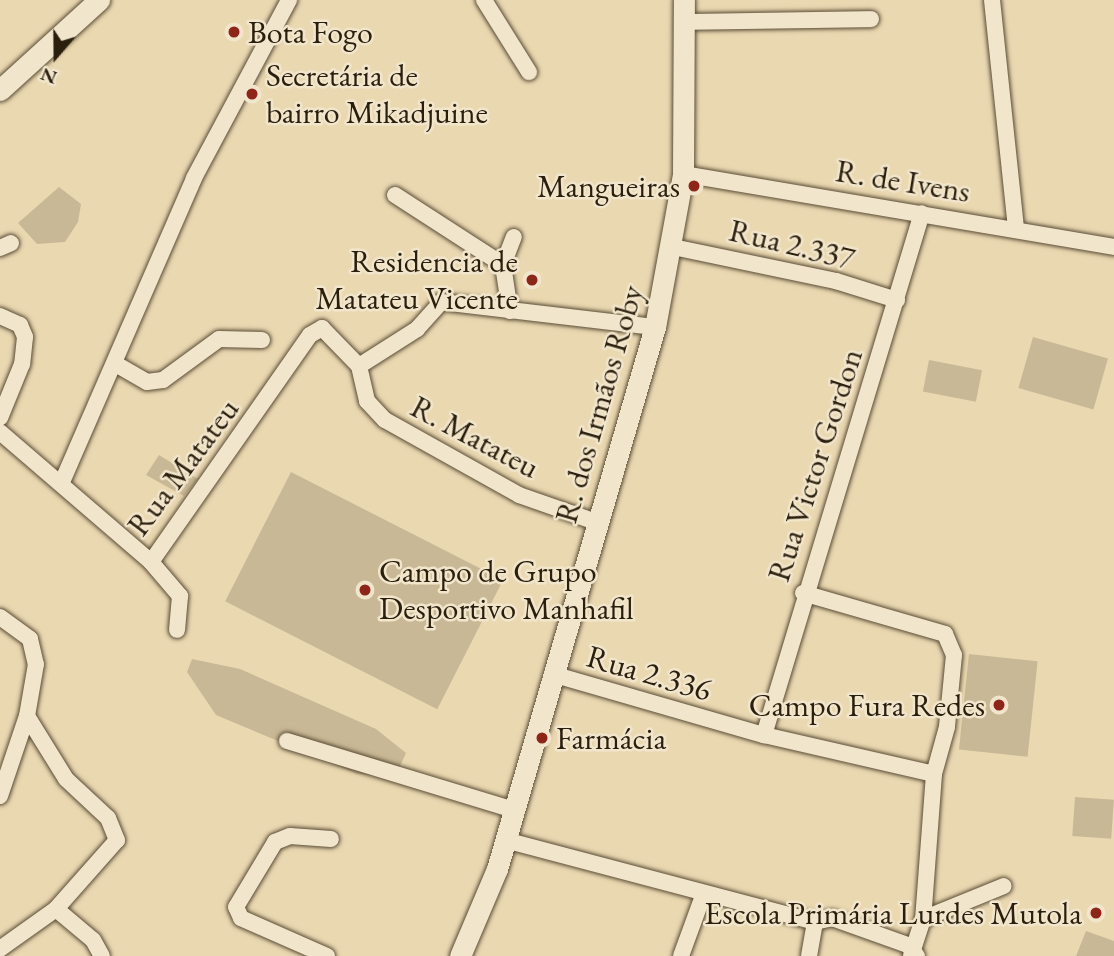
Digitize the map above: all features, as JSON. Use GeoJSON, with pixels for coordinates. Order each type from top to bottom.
{"type":"FeatureCollection","features":[{"type":"Feature","properties":{"kind":"street"},"geometry":{"type":"LineString","coordinates":[[0,90],[99,0]]}},
{"type":"Feature","properties":{"kind":"street"},"geometry":{"type":"LineString","coordinates":[[62,482],[230,102],[286,15],[289,0]]}},
{"type":"Feature","properties":{"kind":"street"},"geometry":{"type":"LineString","coordinates":[[484,0],[529,72]]}},
{"type":"Feature","properties":{"kind":"street","name":"R. dos Irmãos Roby"},"geometry":{"type":"LineString","coordinates":[[460,956],[505,840],[655,327],[673,247],[683,179],[684,0]]}},
{"type":"Feature","properties":{"kind":"street"},"geometry":{"type":"LineString","coordinates":[[992,0],[1016,227]]}},
{"type":"Feature","properties":{"kind":"street"},"geometry":{"type":"LineString","coordinates":[[684,22],[871,19]]}},
{"type":"Feature","properties":{"kind":"street","name":"R. de Ivens"},"geometry":{"type":"LineString","coordinates":[[683,179],[1016,227],[1114,247]]}},
{"type":"Feature","properties":{"kind":"street"},"geometry":{"type":"LineString","coordinates":[[396,195],[503,265]]}},
{"type":"Feature","properties":{"kind":"street","name":"Rua Victor Gordon"},"geometry":{"type":"LineString","coordinates":[[764,735],[803,593],[897,300],[922,213]]}},
{"type":"Feature","properties":{"kind":"street"},"geometry":{"type":"LineString","coordinates":[[509,311],[503,265],[514,237]]}},
{"type":"Feature","properties":{"kind":"street","name":"Rua 2.337"},"geometry":{"type":"LineString","coordinates":[[673,247],[836,281],[897,300]]}},
{"type":"Feature","properties":{"kind":"street"},"geometry":{"type":"LineString","coordinates":[[359,366],[417,329],[441,302],[655,327]]}},
{"type":"Feature","properties":{"kind":"street"},"geometry":{"type":"LineString","coordinates":[[0,316],[20,325],[25,337],[22,364],[0,418]]}},
{"type":"Feature","properties":{"kind":"street","name":"Rua Matateu"},"geometry":{"type":"LineString","coordinates":[[0,432],[62,482],[151,562],[310,335],[331,330],[359,366]]}},
{"type":"Feature","properties":{"kind":"street"},"geometry":{"type":"LineString","coordinates":[[114,363],[147,382],[163,380],[219,339],[262,340]]}},
{"type":"Feature","properties":{"kind":"street","name":"R. Matateu"},"geometry":{"type":"LineString","coordinates":[[359,366],[367,401],[385,420],[519,495],[598,523]]}},
{"type":"Feature","properties":{"kind":"street"},"geometry":{"type":"LineString","coordinates":[[151,562],[180,596],[177,630]]}},
{"type":"Feature","properties":{"kind":"street"},"geometry":{"type":"LineString","coordinates":[[505,840],[815,922],[832,918],[914,954],[923,919],[934,774],[947,727],[954,655],[945,634],[803,593]]}},
{"type":"Feature","properties":{"kind":"street"},"geometry":{"type":"LineString","coordinates":[[0,617],[30,639],[36,664],[27,716],[0,796]]}},
{"type":"Feature","properties":{"kind":"street","name":"Rua 2.336"},"geometry":{"type":"LineString","coordinates":[[552,674],[764,735],[934,774]]}},
{"type":"Feature","properties":{"kind":"street"},"geometry":{"type":"LineString","coordinates":[[0,949],[55,909],[85,869],[116,846],[117,832],[66,779],[27,716]]}},
{"type":"Feature","properties":{"kind":"street"},"geometry":{"type":"LineString","coordinates":[[287,741],[514,810]]}},
{"type":"Feature","properties":{"kind":"street"},"geometry":{"type":"LineString","coordinates":[[327,956],[241,918],[236,907],[275,842],[290,836],[331,839]]}},
{"type":"Feature","properties":{"kind":"street"},"geometry":{"type":"LineString","coordinates":[[923,919],[1004,886]]}},
{"type":"Feature","properties":{"kind":"street"},"geometry":{"type":"LineString","coordinates":[[681,956],[705,892]]}},
{"type":"Feature","properties":{"kind":"street"},"geometry":{"type":"LineString","coordinates":[[55,909],[93,940],[102,956]]}},
{"type":"Feature","properties":{"kind":"street"},"geometry":{"type":"LineString","coordinates":[[809,956],[815,922]]}},
{"type":"Feature","properties":{"kind":"shaded area"},"geometry":{"type":"Polygon","coordinates":[[[59,187],[81,204],[78,222],[65,242],[37,244],[18,223],[59,187]]]}},
{"type":"Feature","properties":{"kind":"shaded area"},"geometry":{"type":"Polygon","coordinates":[[[1033,337],[1108,358],[1093,409],[1018,388],[1033,337]]]}},
{"type":"Feature","properties":{"kind":"shaded area"},"geometry":{"type":"Polygon","coordinates":[[[929,360],[982,370],[976,402],[923,391],[929,360]]]}},
{"type":"Feature","properties":{"kind":"shaded area"},"geometry":{"type":"Polygon","coordinates":[[[159,455],[198,479],[184,496],[146,475],[159,455]]]}},
{"type":"Feature","properties":{"kind":"shaded area","name":"Campo de Grupo Desportivo Manhafil"},"geometry":{"type":"Polygon","coordinates":[[[291,472],[503,580],[437,709],[225,601],[291,472]]]}},
{"type":"Feature","properties":{"kind":"shaded area","name":"Campo Fura Redes"},"geometry":{"type":"Polygon","coordinates":[[[969,654],[1038,661],[1028,757],[959,749],[969,654]]]}},
{"type":"Feature","properties":{"kind":"shaded area"},"geometry":{"type":"Polygon","coordinates":[[[192,659],[240,669],[376,729],[406,753],[395,777],[357,774],[216,715],[187,672],[192,659]]]}},
{"type":"Feature","properties":{"kind":"shaded area"},"geometry":{"type":"Polygon","coordinates":[[[1075,797],[1114,800],[1111,839],[1072,836],[1075,797]]]}},
{"type":"Feature","properties":{"kind":"shaded area"},"geometry":{"type":"Polygon","coordinates":[[[1086,931],[1114,941],[1114,956],[1076,956],[1086,931]]]}},
{"type":"Feature","properties":{"kind":"place","name":"Bota Fogo"},"geometry":{"type":"Point","coordinates":[234,32]}},
{"type":"Feature","properties":{"kind":"place","name":"Secretária de bairro Mikadjuine"},"geometry":{"type":"Point","coordinates":[252,94]}},
{"type":"Feature","properties":{"kind":"place","name":"Mangueiras"},"geometry":{"type":"Point","coordinates":[694,186]}},
{"type":"Feature","properties":{"kind":"place","name":"Residencia de Matateu Vicente"},"geometry":{"type":"Point","coordinates":[532,280]}},
{"type":"Feature","properties":{"kind":"place","name":"Campo de Grupo Desportivo Manhafil"},"geometry":{"type":"Point","coordinates":[365,590]}},
{"type":"Feature","properties":{"kind":"place","name":"Campo Fura Redes"},"geometry":{"type":"Point","coordinates":[999,705]}},
{"type":"Feature","properties":{"kind":"place","name":"Farmácia"},"geometry":{"type":"Point","coordinates":[542,738]}},
{"type":"Feature","properties":{"kind":"place","name":"Escola Primária Lurdes Mutola"},"geometry":{"type":"Point","coordinates":[1096,913]}}]}
